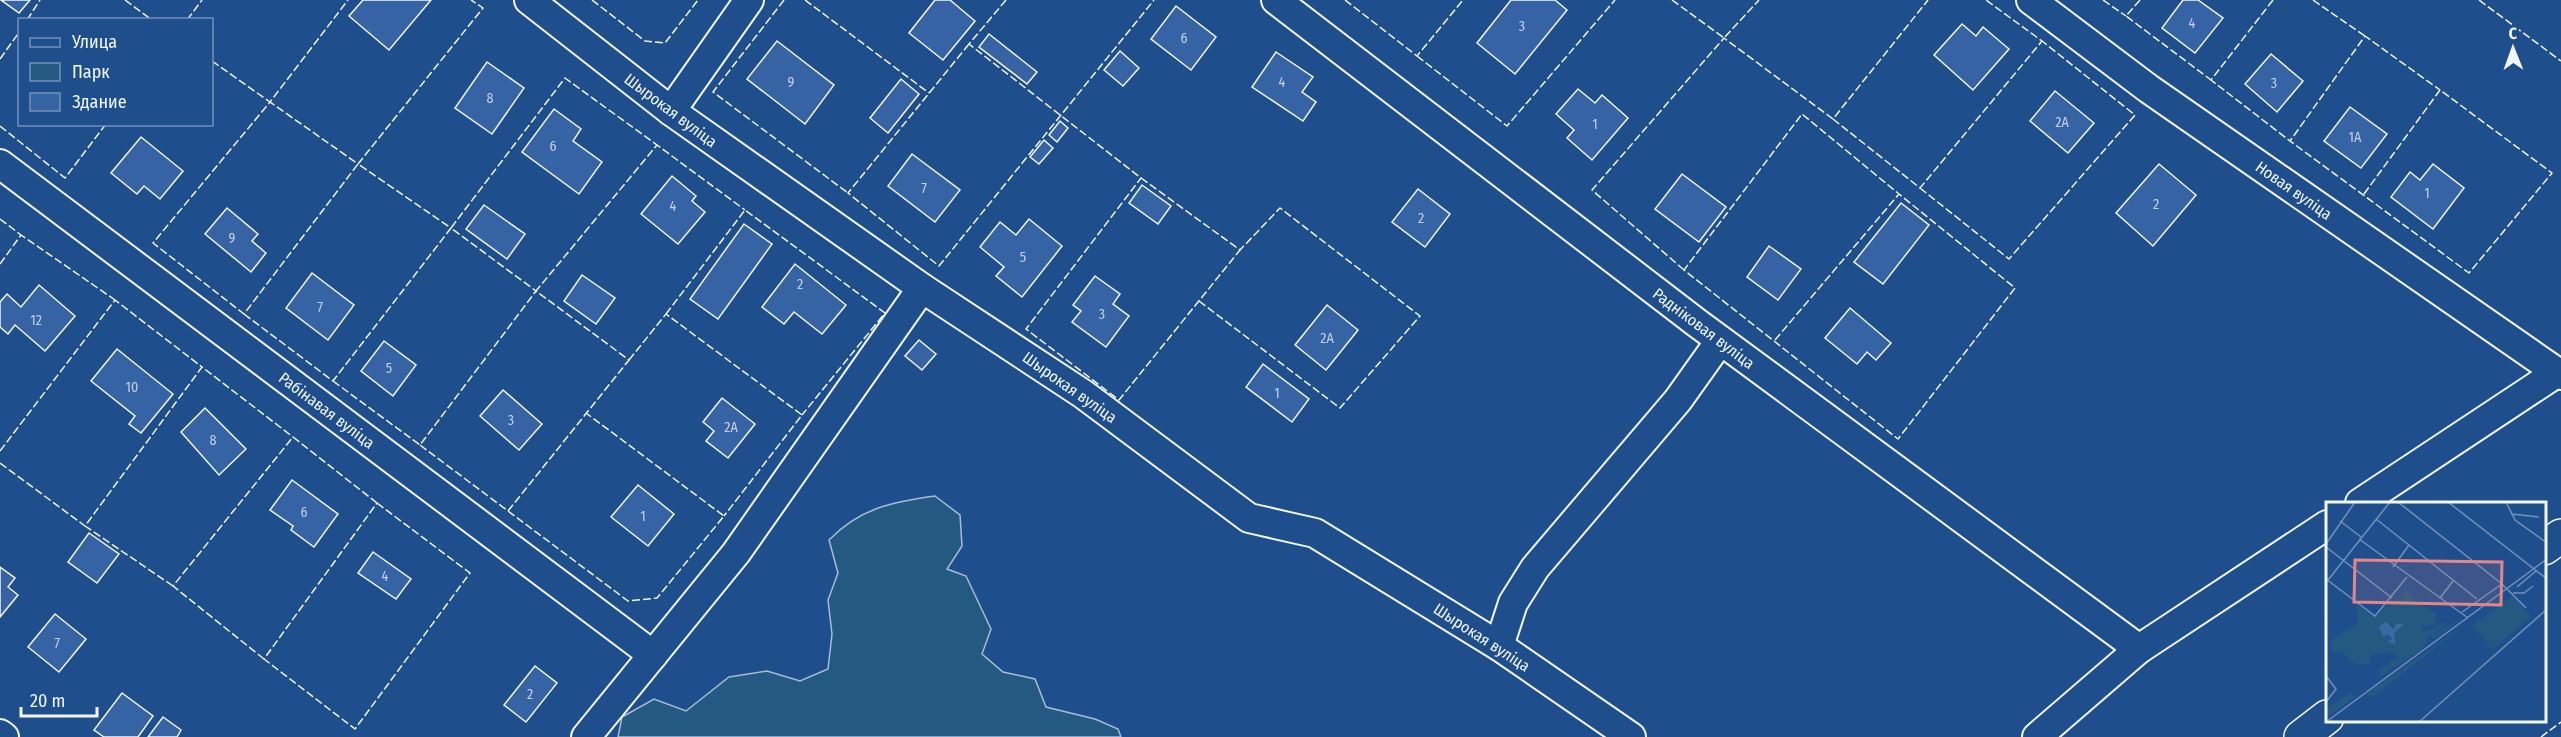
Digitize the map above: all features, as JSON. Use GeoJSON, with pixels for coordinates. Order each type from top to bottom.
{"type":"FeatureCollection","features":[{"type":"Feature","properties":{"kind":"main road"},"geometry":{"type":"LineString","coordinates":[[2546,547],[2561,536]]}},
{"type":"Feature","properties":{"kind":"main road"},"geometry":{"type":"LineString","coordinates":[[2301,737],[2326,718]]}},
{"type":"Feature","properties":{"kind":"street","name":"Шырокая вуліца"},"geometry":{"type":"LineString","coordinates":[[529,0],[671,111],[922,288],[1083,394],[1249,518],[1315,533],[1499,646],[1631,737]]}},
{"type":"Feature","properties":{"kind":"street"},"geometry":{"type":"LineString","coordinates":[[671,111],[749,0]]}},
{"type":"Feature","properties":{"kind":"street","name":"Радніковая вуліца"},"geometry":{"type":"LineString","coordinates":[[1276,0],[1720,340],[2139,649]]}},
{"type":"Feature","properties":{"kind":"street","name":"Новая вуліца"},"geometry":{"type":"LineString","coordinates":[[2031,0],[2149,89],[2559,374]]}},
{"type":"Feature","properties":{"kind":"street","name":"Рабінавая вуліца"},"geometry":{"type":"LineString","coordinates":[[0,164],[653,655]]}},
{"type":"Feature","properties":{"kind":"street"},"geometry":{"type":"LineString","coordinates":[[586,737],[736,553],[922,288]]}},
{"type":"Feature","properties":{"kind":"street"},"geometry":{"type":"LineString","coordinates":[[1499,646],[1513,603],[1535,568],[1678,400],[1720,340]]}},
{"type":"Feature","properties":{"kind":"street"},"geometry":{"type":"LineString","coordinates":[[2362,502],[2559,374]]}},
{"type":"Feature","properties":{"kind":"street"},"geometry":{"type":"LineString","coordinates":[[2037,737],[2139,649],[2326,526]]}},
{"type":"Feature","properties":{"kind":"green space"},"geometry":{"type":"Polygon","coordinates":[[[935,496],[960,515],[962,546],[947,569],[966,576],[991,629],[982,654],[1003,672],[1035,679],[1046,707],[1095,719],[1118,729],[1121,737],[618,737],[622,717],[654,699],[686,711],[729,677],[767,671],[800,681],[828,669],[832,634],[828,600],[838,573],[829,540],[853,520],[878,508],[935,496]]]}},
{"type":"Feature","properties":{"kind":"building"},"geometry":{"type":"Polygon","coordinates":[[[1,0],[30,0],[19,13],[1,0]]]}},
{"type":"Feature","properties":{"kind":"building"},"geometry":{"type":"Polygon","coordinates":[[[363,0],[431,0],[389,50],[349,16],[363,0]]]}},
{"type":"Feature","properties":{"kind":"building"},"geometry":{"type":"Polygon","coordinates":[[[935,0],[950,0],[975,21],[943,60],[909,33],[935,0]]]}},
{"type":"Feature","properties":{"kind":"building"},"geometry":{"type":"Polygon","coordinates":[[[1511,0],[1555,0],[1567,10],[1515,74],[1477,43],[1511,0]]]}},
{"type":"Feature","properties":{"kind":"building"},"geometry":{"type":"Polygon","coordinates":[[[2183,0],[2198,0],[2223,18],[2195,53],[2162,28],[2183,0]]]}},
{"type":"Feature","properties":{"kind":"building"},"geometry":{"type":"Polygon","coordinates":[[[1176,6],[1216,37],[1191,70],[1151,39],[1176,6]]]}},
{"type":"Feature","properties":{"kind":"building"},"geometry":{"type":"Polygon","coordinates":[[[1962,24],[1976,36],[1983,27],[2009,49],[1973,90],[1934,55],[1962,24]]]}},
{"type":"Feature","properties":{"kind":"building"},"geometry":{"type":"Polygon","coordinates":[[[989,34],[1037,72],[1027,84],[979,47],[989,34]]]}},
{"type":"Feature","properties":{"kind":"building"},"geometry":{"type":"Polygon","coordinates":[[[777,41],[834,85],[805,124],[747,79],[777,41]]]}},
{"type":"Feature","properties":{"kind":"building"},"geometry":{"type":"Polygon","coordinates":[[[1120,51],[1139,68],[1123,86],[1104,70],[1120,51]]]}},
{"type":"Feature","properties":{"kind":"building"},"geometry":{"type":"Polygon","coordinates":[[[1276,52],[1313,77],[1302,92],[1316,102],[1303,121],[1252,87],[1276,52]]]}},
{"type":"Feature","properties":{"kind":"building"},"geometry":{"type":"Polygon","coordinates":[[[2271,54],[2303,81],[2277,112],[2245,84],[2271,54]]]}},
{"type":"Feature","properties":{"kind":"building"},"geometry":{"type":"Polygon","coordinates":[[[487,62],[524,88],[492,134],[455,108],[487,62]]]}},
{"type":"Feature","properties":{"kind":"building"},"geometry":{"type":"Polygon","coordinates":[[[901,79],[919,94],[888,133],[870,118],[901,79]]]}},
{"type":"Feature","properties":{"kind":"building"},"geometry":{"type":"Polygon","coordinates":[[[1578,89],[1595,103],[1602,95],[1628,118],[1592,160],[1567,138],[1574,130],[1556,114],[1578,89]]]}},
{"type":"Feature","properties":{"kind":"building"},"geometry":{"type":"Polygon","coordinates":[[[2055,91],[2094,123],[2068,153],[2030,121],[2055,91]]]}},
{"type":"Feature","properties":{"kind":"building"},"geometry":{"type":"Polygon","coordinates":[[[2350,107],[2387,134],[2361,168],[2324,141],[2350,107]]]}},
{"type":"Feature","properties":{"kind":"building"},"geometry":{"type":"Polygon","coordinates":[[[554,109],[581,129],[573,141],[602,162],[579,194],[522,152],[554,109]]]}},
{"type":"Feature","properties":{"kind":"building"},"geometry":{"type":"Polygon","coordinates":[[[1060,121],[1068,128],[1057,142],[1049,135],[1060,121]]]}},
{"type":"Feature","properties":{"kind":"building"},"geometry":{"type":"Polygon","coordinates":[[[141,137],[183,171],[160,199],[144,186],[137,194],[111,173],[141,137]]]}},
{"type":"Feature","properties":{"kind":"building"},"geometry":{"type":"Polygon","coordinates":[[[1044,140],[1053,148],[1039,164],[1030,157],[1044,140]]]}},
{"type":"Feature","properties":{"kind":"building"},"geometry":{"type":"Polygon","coordinates":[[[912,154],[960,190],[935,222],[888,186],[912,154]]]}},
{"type":"Feature","properties":{"kind":"building"},"geometry":{"type":"Polygon","coordinates":[[[2159,164],[2196,195],[2153,246],[2116,213],[2159,164]]]}},
{"type":"Feature","properties":{"kind":"building"},"geometry":{"type":"Polygon","coordinates":[[[2433,164],[2464,188],[2433,229],[2391,197],[2410,172],[2420,180],[2433,164]]]}},
{"type":"Feature","properties":{"kind":"building"},"geometry":{"type":"Polygon","coordinates":[[[1682,174],[1726,207],[1699,242],[1655,209],[1682,174]]]}},
{"type":"Feature","properties":{"kind":"building"},"geometry":{"type":"Polygon","coordinates":[[[672,176],[696,196],[692,201],[705,212],[678,244],[641,214],[672,176]]]}},
{"type":"Feature","properties":{"kind":"building"},"geometry":{"type":"Polygon","coordinates":[[[1142,185],[1171,206],[1158,224],[1129,203],[1142,185]]]}},
{"type":"Feature","properties":{"kind":"building"},"geometry":{"type":"Polygon","coordinates":[[[1418,189],[1450,214],[1425,247],[1392,222],[1418,189]]]}},
{"type":"Feature","properties":{"kind":"building"},"geometry":{"type":"Polygon","coordinates":[[[1901,203],[1929,225],[1883,284],[1854,262],[1901,203]]]}},
{"type":"Feature","properties":{"kind":"building"},"geometry":{"type":"Polygon","coordinates":[[[484,205],[525,234],[507,259],[466,229],[484,205]]]}},
{"type":"Feature","properties":{"kind":"building"},"geometry":{"type":"Polygon","coordinates":[[[227,208],[258,234],[252,241],[266,253],[251,272],[205,234],[227,208]]]}},
{"type":"Feature","properties":{"kind":"building"},"geometry":{"type":"Polygon","coordinates":[[[1029,219],[1062,246],[1022,297],[996,276],[1004,267],[980,247],[1000,222],[1016,235],[1029,219]]]}},
{"type":"Feature","properties":{"kind":"building"},"geometry":{"type":"Polygon","coordinates":[[[744,224],[772,244],[718,319],[690,299],[744,224]]]}},
{"type":"Feature","properties":{"kind":"building"},"geometry":{"type":"Polygon","coordinates":[[[1769,246],[1801,269],[1778,300],[1747,277],[1769,246]]]}},
{"type":"Feature","properties":{"kind":"building"},"geometry":{"type":"Polygon","coordinates":[[[795,264],[846,305],[822,334],[794,312],[784,324],[762,307],[795,264]]]}},
{"type":"Feature","properties":{"kind":"building"},"geometry":{"type":"Polygon","coordinates":[[[312,273],[354,305],[328,340],[286,308],[312,273]]]}},
{"type":"Feature","properties":{"kind":"building"},"geometry":{"type":"Polygon","coordinates":[[[582,275],[615,298],[596,324],[564,301],[582,275]]]}},
{"type":"Feature","properties":{"kind":"building"},"geometry":{"type":"Polygon","coordinates":[[[1095,276],[1120,294],[1113,304],[1129,316],[1106,347],[1072,322],[1081,311],[1073,305],[1095,276]]]}},
{"type":"Feature","properties":{"kind":"building"},"geometry":{"type":"Polygon","coordinates":[[[39,285],[75,316],[45,351],[15,325],[8,334],[0,327],[0,302],[7,294],[21,307],[39,285]]]}},
{"type":"Feature","properties":{"kind":"building"},"geometry":{"type":"Polygon","coordinates":[[[1327,305],[1358,330],[1326,370],[1295,345],[1327,305]]]}},
{"type":"Feature","properties":{"kind":"building"},"geometry":{"type":"Polygon","coordinates":[[[1850,308],[1891,343],[1876,360],[1867,352],[1857,364],[1825,338],[1850,308]]]}},
{"type":"Feature","properties":{"kind":"building"},"geometry":{"type":"Polygon","coordinates":[[[919,340],[936,354],[922,370],[905,356],[919,340]]]}},
{"type":"Feature","properties":{"kind":"building"},"geometry":{"type":"Polygon","coordinates":[[[384,341],[416,365],[393,396],[361,371],[384,341]]]}},
{"type":"Feature","properties":{"kind":"building"},"geometry":{"type":"Polygon","coordinates":[[[117,349],[173,394],[141,433],[129,424],[135,416],[91,381],[117,349]]]}},
{"type":"Feature","properties":{"kind":"building"},"geometry":{"type":"Polygon","coordinates":[[[1263,364],[1309,399],[1292,422],[1246,387],[1263,364]]]}},
{"type":"Feature","properties":{"kind":"building"},"geometry":{"type":"Polygon","coordinates":[[[503,390],[542,424],[519,450],[480,416],[503,390]]]}},
{"type":"Feature","properties":{"kind":"building"},"geometry":{"type":"Polygon","coordinates":[[[722,398],[755,424],[728,458],[706,441],[714,431],[703,422],[722,398]]]}},
{"type":"Feature","properties":{"kind":"building"},"geometry":{"type":"Polygon","coordinates":[[[205,408],[246,449],[219,475],[181,432],[205,408]]]}},
{"type":"Feature","properties":{"kind":"building"},"geometry":{"type":"Polygon","coordinates":[[[292,480],[338,514],[314,547],[291,530],[293,526],[270,510],[292,480]]]}},
{"type":"Feature","properties":{"kind":"building"},"geometry":{"type":"Polygon","coordinates":[[[638,485],[674,514],[648,546],[611,517],[638,485]]]}},
{"type":"Feature","properties":{"kind":"building"},"geometry":{"type":"Polygon","coordinates":[[[89,533],[119,554],[97,583],[68,562],[89,533]]]}},
{"type":"Feature","properties":{"kind":"building"},"geometry":{"type":"Polygon","coordinates":[[[373,552],[411,579],[396,599],[358,573],[373,552]]]}},
{"type":"Feature","properties":{"kind":"building"},"geometry":{"type":"Polygon","coordinates":[[[0,567],[15,578],[8,587],[18,595],[0,617],[0,567]]]}},
{"type":"Feature","properties":{"kind":"building"},"geometry":{"type":"Polygon","coordinates":[[[55,614],[86,639],[59,672],[28,647],[55,614]]]}},
{"type":"Feature","properties":{"kind":"building"},"geometry":{"type":"Polygon","coordinates":[[[535,666],[557,683],[526,722],[504,705],[535,666]]]}},
{"type":"Feature","properties":{"kind":"building"},"geometry":{"type":"Polygon","coordinates":[[[122,693],[153,716],[138,737],[104,737],[94,730],[122,693]]]}},
{"type":"Feature","properties":{"kind":"building"},"geometry":{"type":"Polygon","coordinates":[[[163,717],[181,730],[177,737],[148,737],[163,717]]]}},
{"type":"Feature","properties":{"kind":"fence"},"geometry":{"type":"LineString","coordinates":[[28,18],[40,0]]}},
{"type":"Feature","properties":{"kind":"fence"},"geometry":{"type":"LineString","coordinates":[[125,0],[149,18]]}},
{"type":"Feature","properties":{"kind":"fence"},"geometry":{"type":"LineString","coordinates":[[188,18],[202,0]]}},
{"type":"Feature","properties":{"kind":"fence"},"geometry":{"type":"LineString","coordinates":[[213,62],[270,102],[348,0]]}},
{"type":"Feature","properties":{"kind":"fence"},"geometry":{"type":"LineString","coordinates":[[244,314],[333,381],[451,228],[358,164],[244,314],[153,243],[270,102],[358,164],[483,8],[471,0]]}},
{"type":"Feature","properties":{"kind":"fence"},"geometry":{"type":"LineString","coordinates":[[592,0],[645,41],[665,43],[698,0]]}},
{"type":"Feature","properties":{"kind":"fence"},"geometry":{"type":"LineString","coordinates":[[784,0],[713,92],[848,193]]}},
{"type":"Feature","properties":{"kind":"fence"},"geometry":{"type":"LineString","coordinates":[[805,0],[929,93]]}},
{"type":"Feature","properties":{"kind":"fence"},"geometry":{"type":"LineString","coordinates":[[1006,0],[969,44],[1141,178]]}},
{"type":"Feature","properties":{"kind":"fence"},"geometry":{"type":"LineString","coordinates":[[969,44],[848,193],[939,266],[1154,0]]}},
{"type":"Feature","properties":{"kind":"fence"},"geometry":{"type":"LineString","coordinates":[[1345,0],[1417,56],[1463,0]]}},
{"type":"Feature","properties":{"kind":"fence"},"geometry":{"type":"LineString","coordinates":[[1417,56],[1507,126],[1615,0]]}},
{"type":"Feature","properties":{"kind":"fence"},"geometry":{"type":"LineString","coordinates":[[1672,0],[1724,38],[1759,0]]}},
{"type":"Feature","properties":{"kind":"fence"},"geometry":{"type":"LineString","coordinates":[[1684,270],[1592,190],[1724,38],[1833,119],[1928,0]]}},
{"type":"Feature","properties":{"kind":"fence"},"geometry":{"type":"LineString","coordinates":[[1833,119],[1920,188],[2042,41],[1986,0]]}},
{"type":"Feature","properties":{"kind":"fence"},"geometry":{"type":"LineString","coordinates":[[2103,0],[2126,16]]}},
{"type":"Feature","properties":{"kind":"fence"},"geometry":{"type":"LineString","coordinates":[[2140,0],[2126,16],[2211,80]]}},
{"type":"Feature","properties":{"kind":"fence"},"geometry":{"type":"LineString","coordinates":[[2273,0],[2211,80],[2290,141]]}},
{"type":"Feature","properties":{"kind":"fence"},"geometry":{"type":"LineString","coordinates":[[2313,0],[2365,36]]}},
{"type":"Feature","properties":{"kind":"fence"},"geometry":{"type":"LineString","coordinates":[[2479,0],[2561,61]]}},
{"type":"Feature","properties":{"kind":"fence"},"geometry":{"type":"LineString","coordinates":[[0,59],[18,34]]}},
{"type":"Feature","properties":{"kind":"fence"},"geometry":{"type":"LineString","coordinates":[[2364,194],[2440,90],[2552,173],[2469,273],[2290,141],[2365,36],[2440,90]]}},
{"type":"Feature","properties":{"kind":"fence"},"geometry":{"type":"LineString","coordinates":[[1920,188],[2009,259],[2135,115],[2042,41]]}},
{"type":"Feature","properties":{"kind":"fence"},"geometry":{"type":"LineString","coordinates":[[333,381],[420,445],[536,291],[451,228],[565,78],[657,145]]}},
{"type":"Feature","properties":{"kind":"fence"},"geometry":{"type":"LineString","coordinates":[[1775,340],[1899,194],[2015,288],[1898,439],[1684,270],[1802,114],[1899,194]]}},
{"type":"Feature","properties":{"kind":"fence"},"geometry":{"type":"LineString","coordinates":[[0,126],[65,178],[104,126]]}},
{"type":"Feature","properties":{"kind":"fence"},"geometry":{"type":"LineString","coordinates":[[420,445],[508,511],[629,360],[536,291],[657,145],[745,210]]}},
{"type":"Feature","properties":{"kind":"fence"},"geometry":{"type":"LineString","coordinates":[[1141,178],[1240,250],[1119,400],[1026,329],[1141,178]]}},
{"type":"Feature","properties":{"kind":"fence"},"geometry":{"type":"LineString","coordinates":[[1199,301],[1340,408],[1420,316],[1280,208],[1240,250]]}},
{"type":"Feature","properties":{"kind":"fence"},"geometry":{"type":"LineString","coordinates":[[666,314],[745,210],[885,313],[802,415]]}},
{"type":"Feature","properties":{"kind":"fence"},"geometry":{"type":"LineString","coordinates":[[0,219],[21,235]]}},
{"type":"Feature","properties":{"kind":"fence"},"geometry":{"type":"LineString","coordinates":[[0,264],[21,235],[115,300]]}},
{"type":"Feature","properties":{"kind":"fence"},"geometry":{"type":"LineString","coordinates":[[0,451],[115,300],[202,367]]}},
{"type":"Feature","properties":{"kind":"fence"},"geometry":{"type":"LineString","coordinates":[[629,360],[666,314],[802,415],[724,516]]}},
{"type":"Feature","properties":{"kind":"fence"},"geometry":{"type":"LineString","coordinates":[[173,586],[85,526],[202,367],[293,437]]}},
{"type":"Feature","properties":{"kind":"fence"},"geometry":{"type":"LineString","coordinates":[[508,511],[628,601],[657,598],[724,516],[586,413]]}},
{"type":"Feature","properties":{"kind":"fence"},"geometry":{"type":"LineString","coordinates":[[264,659],[173,586],[293,437],[377,503]]}},
{"type":"Feature","properties":{"kind":"fence"},"geometry":{"type":"LineString","coordinates":[[0,463],[85,526]]}},
{"type":"Feature","properties":{"kind":"fence"},"geometry":{"type":"LineString","coordinates":[[377,503],[470,573],[355,729],[264,659],[377,503]]}},
{"type":"Feature","properties":{"kind":"fence"},"geometry":{"type":"LineString","coordinates":[[2541,737],[2561,722]]}}]}
